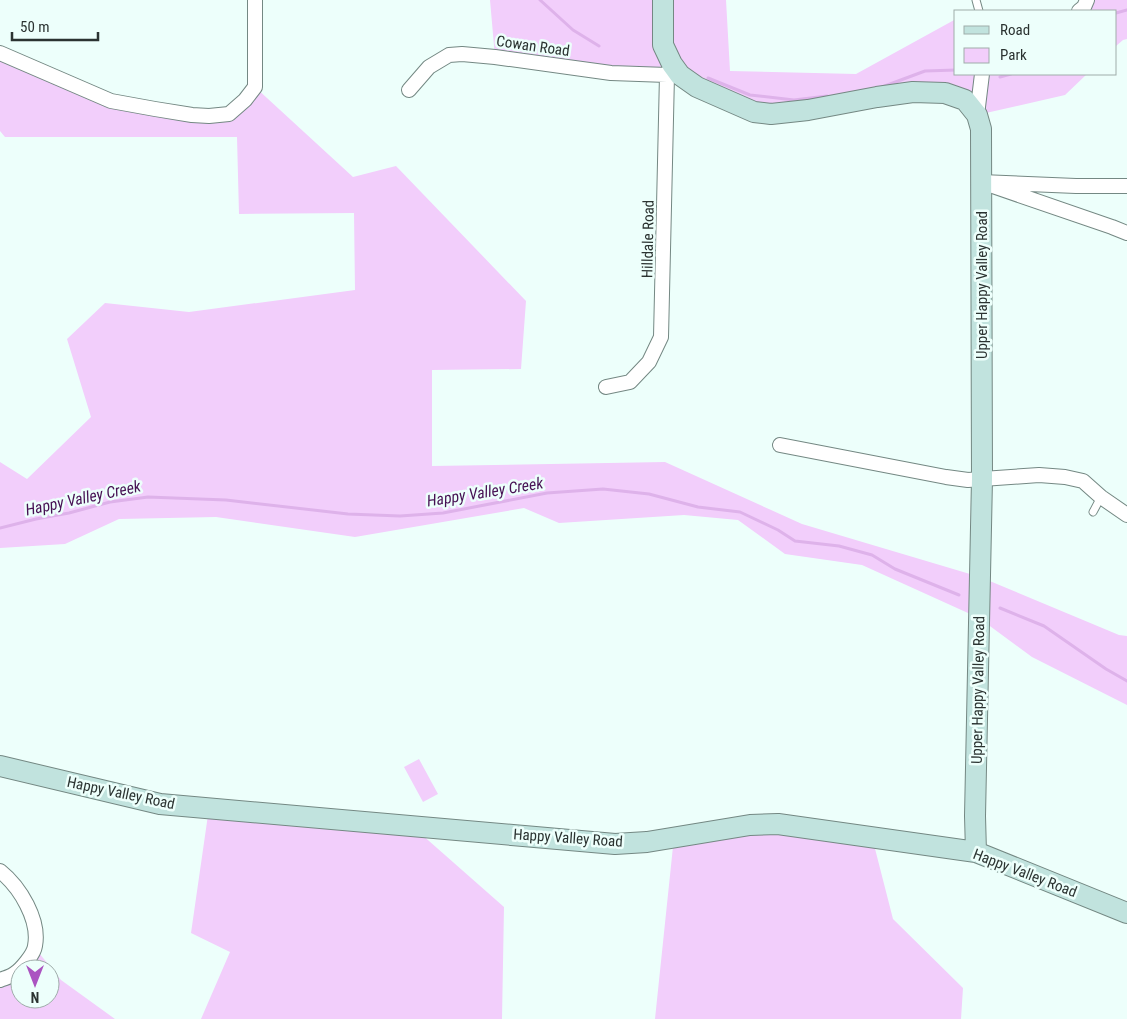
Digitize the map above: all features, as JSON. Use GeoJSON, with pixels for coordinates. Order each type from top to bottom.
{"type":"FeatureCollection","features":[{"type":"Feature","properties":{"kind":"street"},"geometry":{"type":"LineString","coordinates":[[0,53],[111,101],[192,115],[229,114],[246,100],[255,87],[255,0]]}},
{"type":"Feature","properties":{"kind":"street"},"geometry":{"type":"LineString","coordinates":[[662,0],[663,44],[669,69],[697,87],[754,112],[771,114],[808,110],[913,92],[952,95],[965,100],[977,114]]}},
{"type":"Feature","properties":{"kind":"street","name":"Cowan Road"},"geometry":{"type":"LineString","coordinates":[[409,90],[429,67],[449,55],[462,54],[495,57],[611,73],[669,69]]}},
{"type":"Feature","properties":{"kind":"street","name":"Hilldale Road"},"geometry":{"type":"LineString","coordinates":[[606,386],[630,382],[649,362],[661,338],[669,69]]}},
{"type":"Feature","properties":{"kind":"street"},"geometry":{"type":"LineString","coordinates":[[977,114],[982,75]]}},
{"type":"Feature","properties":{"kind":"street","name":"Upper Happy Valley Road"},"geometry":{"type":"LineString","coordinates":[[976,852],[975,807],[982,479],[982,129],[977,114]]}},
{"type":"Feature","properties":{"kind":"street"},"geometry":{"type":"LineString","coordinates":[[982,182],[1127,186]]}},
{"type":"Feature","properties":{"kind":"street"},"geometry":{"type":"LineString","coordinates":[[982,182],[1112,227],[1127,234]]}},
{"type":"Feature","properties":{"kind":"street"},"geometry":{"type":"LineString","coordinates":[[780,445],[968,480],[1039,475],[1066,477],[1083,481],[1101,497],[1127,515]]}},
{"type":"Feature","properties":{"kind":"street","name":"Happy Valley Road"},"geometry":{"type":"LineString","coordinates":[[0,766],[160,804],[615,844],[648,842],[750,825],[778,824],[976,852],[1127,912]]}},
{"type":"Feature","properties":{"kind":"street"},"geometry":{"type":"LineString","coordinates":[[0,871],[18,889],[29,909],[35,929],[36,948],[28,961],[15,974],[0,980]]}},
{"type":"Feature","properties":{"kind":"lane"},"geometry":{"type":"LineString","coordinates":[[1093,512],[1101,497]]}},
{"type":"Feature","properties":{"kind":"green space"},"geometry":{"type":"Polygon","coordinates":[[[490,0],[726,0],[730,71],[856,74],[954,20],[954,75],[1086,75],[1065,95],[977,115],[945,93],[771,114],[667,75],[495,57],[490,0]]]}},
{"type":"Feature","properties":{"kind":"green space"},"geometry":{"type":"Polygon","coordinates":[[[1087,0],[1127,0],[1127,39],[1117,45],[1117,10],[1080,10],[1087,0]]]}},
{"type":"Feature","properties":{"kind":"green space"},"geometry":{"type":"Polygon","coordinates":[[[0,53],[111,101],[229,114],[255,87],[353,177],[396,166],[526,301],[521,369],[432,370],[432,466],[665,462],[802,524],[980,577],[1119,635],[1127,636],[1127,705],[1032,657],[979,618],[862,565],[785,554],[738,520],[684,515],[559,523],[524,508],[355,537],[216,517],[119,519],[65,544],[0,548],[0,462],[27,479],[91,417],[67,339],[105,303],[189,312],[355,290],[354,213],[239,214],[237,137],[5,137],[0,131],[0,53]]]}},
{"type":"Feature","properties":{"kind":"green space"},"geometry":{"type":"Polygon","coordinates":[[[419,759],[438,794],[423,802],[404,767],[419,759]]]}},
{"type":"Feature","properties":{"kind":"green space"},"geometry":{"type":"Polygon","coordinates":[[[209,808],[412,826],[504,907],[502,1019],[201,1019],[230,952],[191,933],[209,808]]]}},
{"type":"Feature","properties":{"kind":"green space"},"geometry":{"type":"Polygon","coordinates":[[[723,829],[872,837],[893,919],[963,988],[961,1019],[655,1019],[674,837],[723,829]]]}},
{"type":"Feature","properties":{"kind":"green space"},"geometry":{"type":"Polygon","coordinates":[[[35,948],[44,959],[23,959],[35,948]]]}},
{"type":"Feature","properties":{"kind":"green space"},"geometry":{"type":"Polygon","coordinates":[[[10,971],[10,1009],[60,1009],[60,979],[115,1019],[0,1019],[0,980],[10,971]]]}},
{"type":"Feature","properties":{"kind":"waterway"},"geometry":{"type":"LineString","coordinates":[[540,0],[573,30],[599,46]]}},
{"type":"Feature","properties":{"kind":"waterway"},"geometry":{"type":"LineString","coordinates":[[1117,13],[1127,10]]}},
{"type":"Feature","properties":{"kind":"waterway"},"geometry":{"type":"LineString","coordinates":[[882,87],[925,71],[954,70]]}},
{"type":"Feature","properties":{"kind":"waterway"},"geometry":{"type":"LineString","coordinates":[[1000,77],[1007,75]]}},
{"type":"Feature","properties":{"kind":"waterway"},"geometry":{"type":"LineString","coordinates":[[708,78],[750,95],[794,100],[827,96]]}},
{"type":"Feature","properties":{"kind":"waterway","name":"Happy Valley Creek"},"geometry":{"type":"LineString","coordinates":[[0,528],[110,502],[148,497],[226,500],[348,514],[400,516],[443,513],[547,493],[603,489],[649,494],[698,507],[740,512],[778,530],[795,541],[839,546],[872,555],[895,569],[959,595]]}},
{"type":"Feature","properties":{"kind":"waterway","name":"Happy Valley Creek"},"geometry":{"type":"LineString","coordinates":[[1000,608],[1044,626],[1106,669],[1127,681]]}}]}
